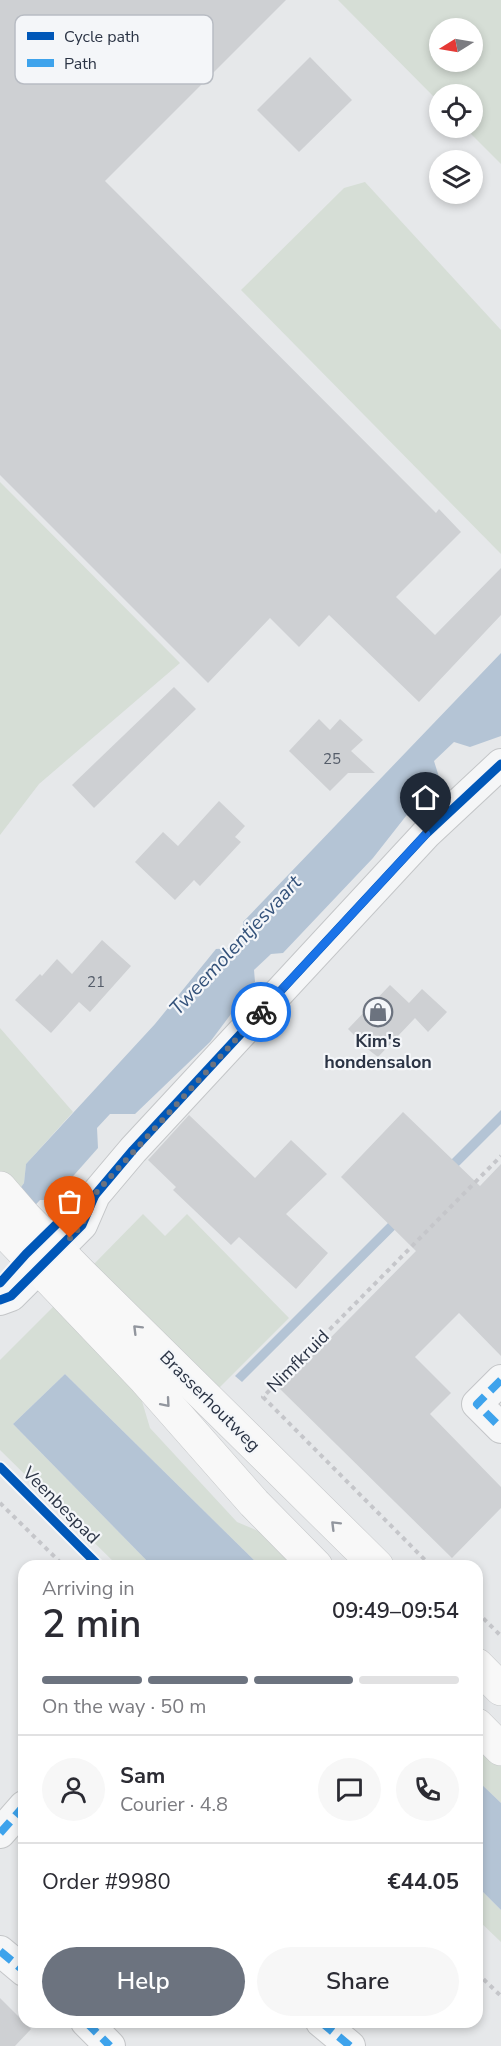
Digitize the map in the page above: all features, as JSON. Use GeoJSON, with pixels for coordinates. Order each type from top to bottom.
{"type":"FeatureCollection","features":[{"type":"Feature","properties":{"kind":"main road","name":"Brasserhoutweg"},"geometry":{"type":"LineString","coordinates":[[23,1231],[144,1378],[254,1503],[310,1560]]}},
{"type":"Feature","properties":{"kind":"main road","name":"Brasserhoutweg"},"geometry":{"type":"LineString","coordinates":[[23,1231],[371,1560]]}},
{"type":"Feature","properties":{"kind":"main road"},"geometry":{"type":"LineString","coordinates":[[483,1671],[501,1689]]}},
{"type":"Feature","properties":{"kind":"main road"},"geometry":{"type":"LineString","coordinates":[[483,1731],[501,1749]]}},
{"type":"Feature","properties":{"kind":"street"},"geometry":{"type":"LineString","coordinates":[[23,1231],[82,1225],[94,1195],[141,1142],[426,834],[501,764]]}},
{"type":"Feature","properties":{"kind":"street"},"geometry":{"type":"LineString","coordinates":[[0,1283],[23,1231]]}},
{"type":"Feature","properties":{"kind":"street"},"geometry":{"type":"LineString","coordinates":[[0,1300],[11,1296],[23,1231]]}},
{"type":"Feature","properties":{"kind":"street"},"geometry":{"type":"LineString","coordinates":[[501,1380],[477,1404],[501,1428]]}},
{"type":"Feature","properties":{"kind":"street"},"geometry":{"type":"LineString","coordinates":[[0,1833],[18,1813]]}},
{"type":"Feature","properties":{"kind":"street"},"geometry":{"type":"LineString","coordinates":[[0,1951],[18,1966]]}},
{"type":"Feature","properties":{"kind":"street"},"geometry":{"type":"LineString","coordinates":[[92,2028],[110,2046]]}},
{"type":"Feature","properties":{"kind":"street"},"geometry":{"type":"LineString","coordinates":[[328,2028],[350,2046]]}},
{"type":"Feature","properties":{"kind":"path"},"geometry":{"type":"LineString","coordinates":[[0,1503],[58,1560]]}},
{"type":"Feature","properties":{"kind":"path"},"geometry":{"type":"LineString","coordinates":[[483,1618],[501,1636]]}},
{"type":"Feature","properties":{"kind":"path"},"geometry":{"type":"LineString","coordinates":[[483,1978],[501,1996]]}},
{"type":"Feature","properties":{"kind":"shaded area"},"geometry":{"type":"Polygon","coordinates":[[[338,0],[501,0],[501,164],[475,138],[483,138],[483,84],[429,84],[429,92],[338,0]]]}},
{"type":"Feature","properties":{"kind":"shaded area"},"geometry":{"type":"Polygon","coordinates":[[[365,182],[501,330],[501,554],[241,290],[344,188],[365,182]]]}},
{"type":"Feature","properties":{"kind":"shaded area"},"geometry":{"type":"Polygon","coordinates":[[[0,482],[180,663],[39,784],[0,835],[0,482]]]}},
{"type":"Feature","properties":{"kind":"shaded area"},"geometry":{"type":"Polygon","coordinates":[[[0,1028],[73,1112],[26,1164],[24,1183],[16,1194],[0,1175],[0,1028]]]}},
{"type":"Feature","properties":{"kind":"shaded area"},"geometry":{"type":"Polygon","coordinates":[[[143,1214],[165,1236],[187,1214],[289,1318],[218,1389],[94,1264],[143,1214]]]}},
{"type":"Feature","properties":{"kind":"shaded area"},"geometry":{"type":"Polygon","coordinates":[[[59,1301],[135,1378],[150,1428],[237,1522],[275,1538],[297,1560],[254,1560],[65,1374],[13,1424],[146,1560],[112,1560],[0,1450],[0,1360],[59,1301]]]}},
{"type":"Feature","properties":{"kind":"shaded area"},"geometry":{"type":"Polygon","coordinates":[[[483,1744],[501,1761],[501,1803],[483,1786],[483,1744]]]}},
{"type":"Feature","properties":{"kind":"shaded area"},"geometry":{"type":"Polygon","coordinates":[[[483,1892],[501,1910],[501,1942],[483,1925],[483,1892]]]}},
{"type":"Feature","properties":{"kind":"water","name":"Tweemolentjesvaart"},"geometry":{"type":"Polygon","coordinates":[[[501,653],[501,736],[470,747],[454,742],[434,761],[439,777],[432,792],[406,816],[373,858],[283,953],[271,954],[254,970],[255,982],[210,1042],[135,1114],[110,1114],[97,1128],[98,1148],[52,1200],[40,1200],[0,1243],[16,1194],[24,1183],[26,1164],[155,1024],[216,949],[230,948],[243,933],[243,922],[501,653]]]}},
{"type":"Feature","properties":{"kind":"water"},"geometry":{"type":"Polygon","coordinates":[[[501,1110],[501,1124],[242,1382],[235,1376],[501,1110]]]}},
{"type":"Feature","properties":{"kind":"water"},"geometry":{"type":"Polygon","coordinates":[[[65,1374],[254,1560],[146,1560],[13,1424],[65,1374]]]}},
{"type":"Feature","properties":{"kind":"water"},"geometry":{"type":"Polygon","coordinates":[[[483,1786],[501,1803],[501,1910],[483,1892],[483,1786]]]}},
{"type":"Feature","properties":{"kind":"building"},"geometry":{"type":"Polygon","coordinates":[[[0,0],[286,0],[213,73],[213,15],[15,15],[15,84],[202,84],[105,181],[436,513],[439,509],[461,532],[396,597],[435,635],[501,568],[501,615],[419,702],[329,615],[299,647],[270,618],[208,683],[0,475],[0,0]]]}},
{"type":"Feature","properties":{"kind":"building"},"geometry":{"type":"Polygon","coordinates":[[[310,57],[352,100],[299,152],[257,110],[310,57]]]}},
{"type":"Feature","properties":{"kind":"building"},"geometry":{"type":"Polygon","coordinates":[[[174,687],[196,709],[94,808],[72,785],[174,687]]]}},
{"type":"Feature","properties":{"kind":"building"},"geometry":{"type":"Polygon","coordinates":[[[319,719],[330,730],[340,719],[363,740],[351,751],[375,773],[348,773],[330,791],[289,751],[319,719]]]}},
{"type":"Feature","properties":{"kind":"building"},"geometry":{"type":"Polygon","coordinates":[[[219,801],[245,826],[235,837],[241,842],[200,886],[194,880],[175,900],[135,862],[163,832],[178,846],[219,801]]]}},
{"type":"Feature","properties":{"kind":"building"},"geometry":{"type":"Polygon","coordinates":[[[102,940],[131,966],[90,1012],[79,1002],[51,1033],[15,1000],[57,959],[72,974],[102,940]]]}},
{"type":"Feature","properties":{"kind":"building"},"geometry":{"type":"Polygon","coordinates":[[[390,985],[409,1003],[422,989],[447,1012],[428,1032],[415,1018],[378,1057],[357,1041],[348,1029],[390,985]]]}},
{"type":"Feature","properties":{"kind":"building"},"geometry":{"type":"Polygon","coordinates":[[[403,1112],[480,1186],[501,1164],[501,1356],[459,1313],[415,1357],[451,1393],[430,1414],[501,1487],[501,1508],[452,1558],[280,1389],[416,1251],[341,1177],[403,1112]]]}},
{"type":"Feature","properties":{"kind":"building"},"geometry":{"type":"Polygon","coordinates":[[[189,1115],[255,1178],[291,1140],[327,1174],[286,1214],[328,1253],[296,1289],[239,1237],[231,1245],[173,1190],[176,1187],[148,1160],[189,1115]]]}},
{"type":"Feature","properties":{"kind":"building"},"geometry":{"type":"Polygon","coordinates":[[[0,1998],[18,2016],[18,2028],[31,2029],[15,2046],[0,2046],[0,1998]]]}},
{"type":"Feature","properties":{"kind":"marked path"},"geometry":{"type":"LineString","coordinates":[[501,1380],[477,1404],[501,1428]]}},
{"type":"Feature","properties":{"kind":"marked path"},"geometry":{"type":"LineString","coordinates":[[0,1833],[18,1813]]}},
{"type":"Feature","properties":{"kind":"marked path"},"geometry":{"type":"LineString","coordinates":[[0,1951],[18,1966]]}},
{"type":"Feature","properties":{"kind":"marked path"},"geometry":{"type":"LineString","coordinates":[[92,2028],[110,2046]]}},
{"type":"Feature","properties":{"kind":"marked path"},"geometry":{"type":"LineString","coordinates":[[328,2028],[350,2046]]}},
{"type":"Feature","properties":{"kind":"cycle path"},"geometry":{"type":"LineString","coordinates":[[0,1300],[11,1296],[82,1225],[95,1195],[133,1150],[426,834],[501,764]]}},
{"type":"Feature","properties":{"kind":"cycle path"},"geometry":{"type":"LineString","coordinates":[[0,1283],[72,1209],[95,1195]]}},
{"type":"Feature","properties":{"kind":"cycle path","name":"Veenbespad"},"geometry":{"type":"LineString","coordinates":[[0,1467],[93,1560]]}},
{"type":"Feature","properties":{"kind":"way so far"},"geometry":{"type":"LineString","coordinates":[[70,1238],[82,1225],[94,1195],[261,1012]]}},
{"type":"Feature","properties":{"kind":"place","name":"Kim's hondensalon"},"geometry":{"type":"Point","coordinates":[378,1012]}},
{"type":"Feature","properties":{"kind":"route"},"geometry":{"type":"LineString","coordinates":[[261,1012],[426,834]]}}]}
